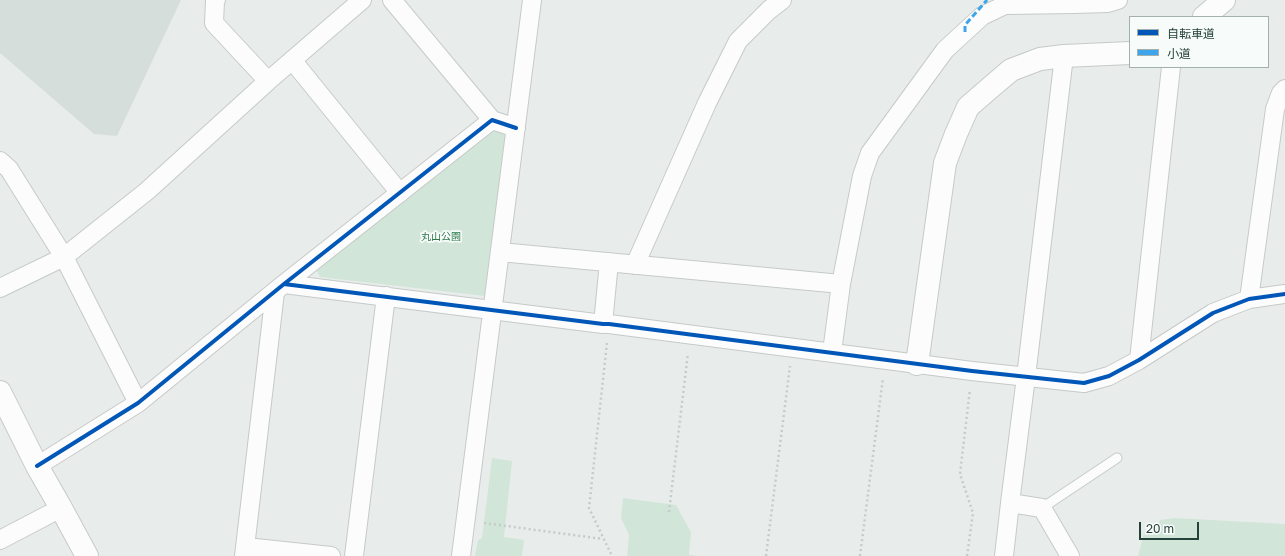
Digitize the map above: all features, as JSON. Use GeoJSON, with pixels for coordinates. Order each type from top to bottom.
{"type":"FeatureCollection","features":[{"type":"Feature","properties":{"kind":"street"},"geometry":{"type":"LineString","coordinates":[[216,0],[214,23],[268,81]]}},
{"type":"Feature","properties":{"kind":"street"},"geometry":{"type":"LineString","coordinates":[[0,288],[64,258],[147,191],[268,81],[362,0]]}},
{"type":"Feature","properties":{"kind":"street"},"geometry":{"type":"LineString","coordinates":[[392,0],[492,120],[516,128]]}},
{"type":"Feature","properties":{"kind":"street"},"geometry":{"type":"LineString","coordinates":[[461,556],[532,0]]}},
{"type":"Feature","properties":{"kind":"street"},"geometry":{"type":"LineString","coordinates":[[635,265],[708,103],[738,41],[769,10],[782,0]]}},
{"type":"Feature","properties":{"kind":"street"},"geometry":{"type":"LineString","coordinates":[[832,352],[841,284],[862,176],[870,153],[945,50],[982,16],[1004,5],[1108,3],[1118,0]]}},
{"type":"Feature","properties":{"kind":"street"},"geometry":{"type":"LineString","coordinates":[[1205,16],[1224,0]]}},
{"type":"Feature","properties":{"kind":"street"},"geometry":{"type":"LineString","coordinates":[[917,364],[946,163],[956,134],[968,107],[1011,70],[1040,59],[1064,56],[1129,53]]}},
{"type":"Feature","properties":{"kind":"street"},"geometry":{"type":"LineString","coordinates":[[1004,556],[1064,56]]}},
{"type":"Feature","properties":{"kind":"street"},"geometry":{"type":"LineString","coordinates":[[292,60],[400,193]]}},
{"type":"Feature","properties":{"kind":"street"},"geometry":{"type":"LineString","coordinates":[[1139,360],[1171,68]]}},
{"type":"Feature","properties":{"kind":"street"},"geometry":{"type":"LineString","coordinates":[[1249,299],[1275,109],[1281,93],[1285,90]]}},
{"type":"Feature","properties":{"kind":"street"},"geometry":{"type":"LineString","coordinates":[[37,466],[138,403],[279,288],[492,120]]}},
{"type":"Feature","properties":{"kind":"street"},"geometry":{"type":"LineString","coordinates":[[0,161],[9,169],[64,258],[138,403]]}},
{"type":"Feature","properties":{"kind":"street"},"geometry":{"type":"LineString","coordinates":[[500,252],[841,284]]}},
{"type":"Feature","properties":{"kind":"street"},"geometry":{"type":"LineString","coordinates":[[606,324],[609,262]]}},
{"type":"Feature","properties":{"kind":"street"},"geometry":{"type":"LineString","coordinates":[[279,288],[386,296],[972,371],[1084,383],[1109,376],[1139,360],[1214,313],[1249,299],[1285,294]]}},
{"type":"Feature","properties":{"kind":"street"},"geometry":{"type":"LineString","coordinates":[[279,288],[245,552],[331,556]]}},
{"type":"Feature","properties":{"kind":"street"},"geometry":{"type":"LineString","coordinates":[[354,556],[386,296]]}},
{"type":"Feature","properties":{"kind":"street"},"geometry":{"type":"LineString","coordinates":[[0,392],[37,466],[87,556]]}},
{"type":"Feature","properties":{"kind":"street"},"geometry":{"type":"LineString","coordinates":[[1010,503],[1042,508],[1070,556]]}},
{"type":"Feature","properties":{"kind":"street"},"geometry":{"type":"LineString","coordinates":[[0,540],[61,508]]}},
{"type":"Feature","properties":{"kind":"lane"},"geometry":{"type":"LineString","coordinates":[[1042,508],[1117,458]]}},
{"type":"Feature","properties":{"kind":"path"},"geometry":{"type":"LineString","coordinates":[[606,324],[589,508],[612,556]]}},
{"type":"Feature","properties":{"kind":"path"},"geometry":{"type":"LineString","coordinates":[[669,512],[690,334]]}},
{"type":"Feature","properties":{"kind":"path"},"geometry":{"type":"LineString","coordinates":[[766,556],[793,348]]}},
{"type":"Feature","properties":{"kind":"path"},"geometry":{"type":"LineString","coordinates":[[860,556],[885,360]]}},
{"type":"Feature","properties":{"kind":"path"},"geometry":{"type":"LineString","coordinates":[[967,556],[973,513],[960,474],[972,371]]}},
{"type":"Feature","properties":{"kind":"path"},"geometry":{"type":"LineString","coordinates":[[466,520],[604,539]]}},
{"type":"Feature","properties":{"kind":"shaded area"},"geometry":{"type":"Polygon","coordinates":[[[0,0],[181,0],[117,136],[94,134],[0,53],[0,0]]]}},
{"type":"Feature","properties":{"kind":"green space","name":"丸山公園"},"geometry":{"type":"Polygon","coordinates":[[[489,131],[502,132],[508,140],[485,296],[320,277],[315,267],[489,131]]]}},
{"type":"Feature","properties":{"kind":"green space"},"geometry":{"type":"Polygon","coordinates":[[[492,458],[512,461],[504,537],[524,540],[522,556],[475,556],[478,540],[482,538],[492,458]]]}},
{"type":"Feature","properties":{"kind":"green space"},"geometry":{"type":"Polygon","coordinates":[[[623,498],[676,505],[691,532],[689,555],[698,556],[627,556],[629,535],[621,518],[623,498]]]}},
{"type":"Feature","properties":{"kind":"green space"},"geometry":{"type":"Polygon","coordinates":[[[1175,518],[1285,524],[1285,556],[1138,556],[1144,533],[1149,529],[1156,529],[1160,520],[1175,518]]]}},
{"type":"Feature","properties":{"kind":"marked path"},"geometry":{"type":"LineString","coordinates":[[965,32],[965,25],[987,0]]}},
{"type":"Feature","properties":{"kind":"cycle path"},"geometry":{"type":"LineString","coordinates":[[37,466],[138,403],[284,284],[492,120],[516,128]]}},
{"type":"Feature","properties":{"kind":"cycle path"},"geometry":{"type":"LineString","coordinates":[[284,284],[972,371],[1084,383],[1109,376],[1139,360],[1213,313],[1249,299],[1285,294]]}}]}
